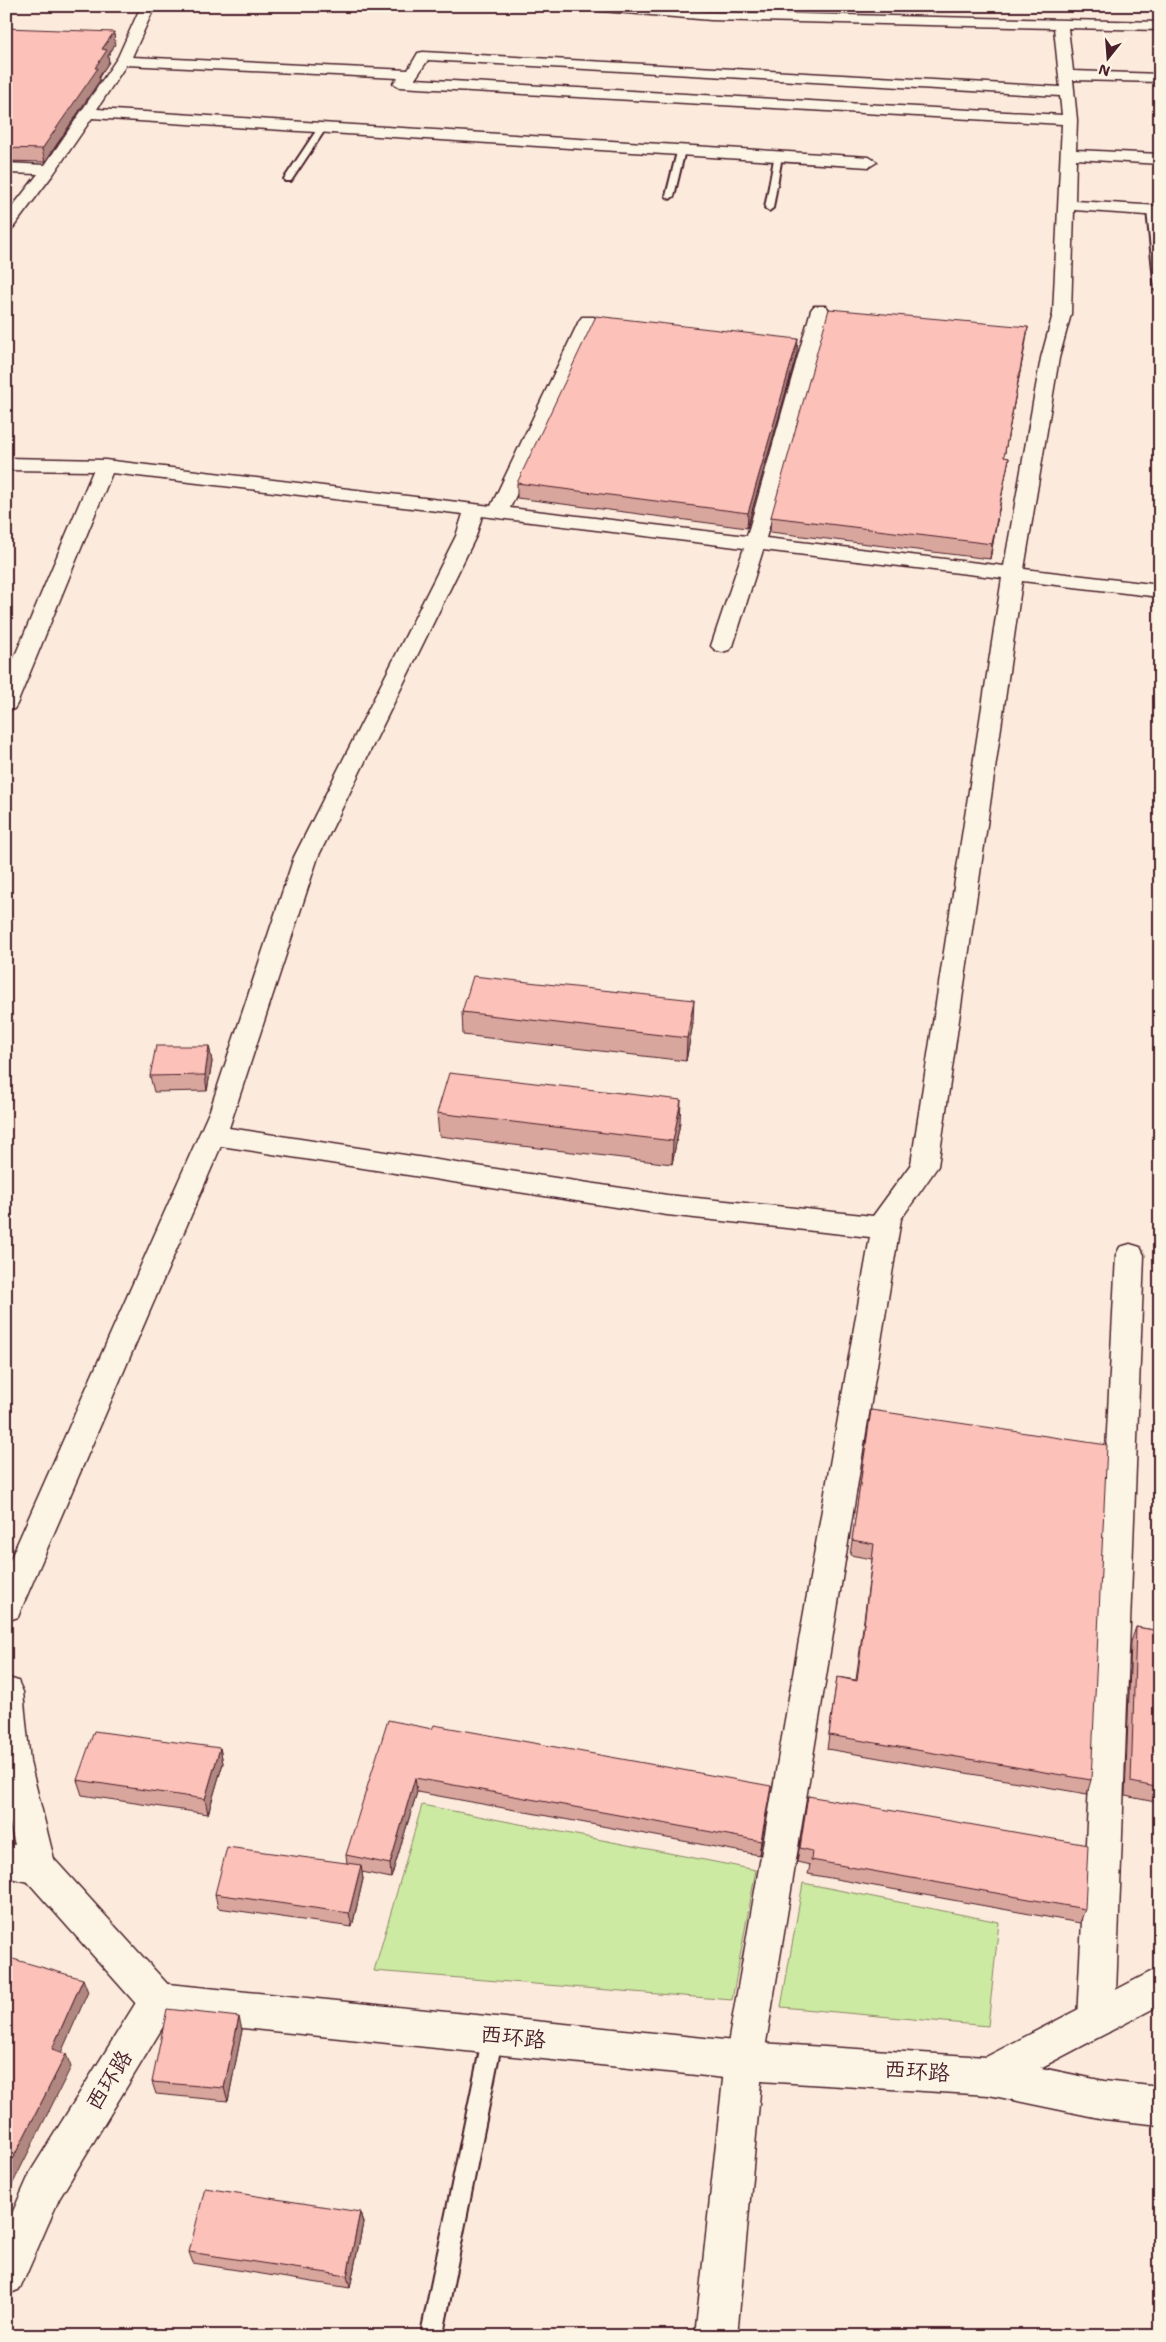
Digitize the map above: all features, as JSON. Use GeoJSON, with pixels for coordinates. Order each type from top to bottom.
{"type":"FeatureCollection","features":[{"type":"Feature","properties":{"kind":"street"},"geometry":{"type":"LineString","coordinates":[[6,226],[49,170],[123,60],[148,6]]}},
{"type":"Feature","properties":{"kind":"street"},"geometry":{"type":"LineString","coordinates":[[590,6],[711,16],[1160,26]]}},
{"type":"Feature","properties":{"kind":"street"},"geometry":{"type":"LineString","coordinates":[[716,2336],[744,2060],[885,1228],[887,1217],[924,1166],[1013,574],[1050,358],[1062,314],[1070,120],[1060,24]]}},
{"type":"Feature","properties":{"kind":"street"},"geometry":{"type":"LineString","coordinates":[[116,32],[136,33]]}},
{"type":"Feature","properties":{"kind":"street"},"geometry":{"type":"LineString","coordinates":[[1070,120],[400,83],[413,74],[423,56],[757,75],[1066,84],[1160,78]]}},
{"type":"Feature","properties":{"kind":"street"},"geometry":{"type":"LineString","coordinates":[[123,60],[413,74]]}},
{"type":"Feature","properties":{"kind":"street"},"geometry":{"type":"LineString","coordinates":[[751,102],[757,75]]}},
{"type":"Feature","properties":{"kind":"street"},"geometry":{"type":"LineString","coordinates":[[87,113],[869,162]]}},
{"type":"Feature","properties":{"kind":"street"},"geometry":{"type":"LineString","coordinates":[[1069,154],[1160,159]]}},
{"type":"Feature","properties":{"kind":"street"},"geometry":{"type":"LineString","coordinates":[[6,168],[49,170]]}},
{"type":"Feature","properties":{"kind":"street"},"geometry":{"type":"LineString","coordinates":[[1067,205],[1155,210]]}},
{"type":"Feature","properties":{"kind":"street"},"geometry":{"type":"LineString","coordinates":[[722,646],[755,543],[820,310]]}},
{"type":"Feature","properties":{"kind":"street"},"geometry":{"type":"LineString","coordinates":[[6,1607],[223,1110],[306,857],[466,536],[486,511],[588,321]]}},
{"type":"Feature","properties":{"kind":"street"},"geometry":{"type":"LineString","coordinates":[[6,464],[105,466],[1160,591]]}},
{"type":"Feature","properties":{"kind":"street"},"geometry":{"type":"LineString","coordinates":[[6,704],[105,466]]}},
{"type":"Feature","properties":{"kind":"street"},"geometry":{"type":"LineString","coordinates":[[213,1135],[667,1205],[885,1228]]}},
{"type":"Feature","properties":{"kind":"street"},"geometry":{"type":"LineString","coordinates":[[1096,2019],[1130,1255]]}},
{"type":"Feature","properties":{"kind":"street"},"geometry":{"type":"LineString","coordinates":[[6,1692],[22,1864],[158,2001]]}},
{"type":"Feature","properties":{"kind":"street"},"geometry":{"type":"LineString","coordinates":[[989,2076],[1160,1985]]}},
{"type":"Feature","properties":{"kind":"street","name":"西环路"},"geometry":{"type":"LineString","coordinates":[[6,2275],[45,2185],[158,2001],[744,2060],[989,2076],[1104,2100],[1160,2106]]}},
{"type":"Feature","properties":{"kind":"lane"},"geometry":{"type":"LineString","coordinates":[[288,179],[323,127]]}},
{"type":"Feature","properties":{"kind":"lane"},"geometry":{"type":"LineString","coordinates":[[670,196],[681,150]]}},
{"type":"Feature","properties":{"kind":"lane"},"geometry":{"type":"LineString","coordinates":[[769,208],[778,156]]}},
{"type":"Feature","properties":{"kind":"lane"},"geometry":{"type":"LineString","coordinates":[[1155,210],[1160,290]]}},
{"type":"Feature","properties":{"kind":"lane"},"geometry":{"type":"LineString","coordinates":[[433,2329],[494,2035]]}},
{"type":"Feature","properties":{"kind":"green space"},"geometry":{"type":"Polygon","coordinates":[[[422,1805],[756,1870],[732,2000],[374,1971],[422,1805]]]}},
{"type":"Feature","properties":{"kind":"green space"},"geometry":{"type":"Polygon","coordinates":[[[803,1883],[999,1922],[988,2026],[781,2007],[803,1883]]]}},
{"type":"Feature","properties":{"kind":"building"},"geometry":{"type":"Polygon","coordinates":[[[6,28],[114,32],[102,49],[107,50],[95,68],[98,68],[42,149],[6,148],[6,28]]]}},
{"type":"Feature","properties":{"kind":"building"},"geometry":{"type":"Polygon","coordinates":[[[829,309],[1028,327],[1004,457],[1009,458],[992,544],[771,517],[829,309]]]}},
{"type":"Feature","properties":{"kind":"building"},"geometry":{"type":"Polygon","coordinates":[[[596,316],[798,339],[748,513],[517,483],[596,316]]]}},
{"type":"Feature","properties":{"kind":"building"},"geometry":{"type":"Polygon","coordinates":[[[473,976],[694,1000],[687,1038],[462,1012],[473,976]]]}},
{"type":"Feature","properties":{"kind":"building"},"geometry":{"type":"Polygon","coordinates":[[[156,1046],[209,1046],[205,1075],[150,1076],[156,1046]]]}},
{"type":"Feature","properties":{"kind":"building"},"geometry":{"type":"Polygon","coordinates":[[[449,1073],[681,1100],[673,1141],[437,1113],[449,1073]]]}},
{"type":"Feature","properties":{"kind":"building"},"geometry":{"type":"Polygon","coordinates":[[[871,1410],[1107,1445],[1091,1780],[829,1735],[837,1677],[857,1681],[874,1544],[852,1540],[871,1410]]]}},
{"type":"Feature","properties":{"kind":"building"},"geometry":{"type":"Polygon","coordinates":[[[1136,1627],[1160,1631],[1160,1788],[1131,1782],[1136,1627]]]}},
{"type":"Feature","properties":{"kind":"building"},"geometry":{"type":"Polygon","coordinates":[[[388,1720],[432,1729],[434,1725],[771,1786],[761,1841],[415,1778],[390,1864],[346,1855],[388,1720]]]}},
{"type":"Feature","properties":{"kind":"building"},"geometry":{"type":"Polygon","coordinates":[[[94,1731],[220,1748],[205,1799],[77,1780],[94,1731]]]}},
{"type":"Feature","properties":{"kind":"building"},"geometry":{"type":"Polygon","coordinates":[[[808,1796],[1088,1845],[1085,1909],[811,1860],[812,1851],[800,1848],[808,1796]]]}},
{"type":"Feature","properties":{"kind":"building"},"geometry":{"type":"Polygon","coordinates":[[[227,1847],[361,1865],[349,1913],[215,1894],[227,1847]]]}},
{"type":"Feature","properties":{"kind":"building"},"geometry":{"type":"Polygon","coordinates":[[[6,1957],[83,1979],[52,2049],[66,2054],[6,2172],[7,2018],[6,1957]]]}},
{"type":"Feature","properties":{"kind":"building"},"geometry":{"type":"Polygon","coordinates":[[[167,2009],[239,2017],[224,2088],[152,2082],[167,2009]]]}},
{"type":"Feature","properties":{"kind":"building"},"geometry":{"type":"Polygon","coordinates":[[[205,2188],[360,2212],[347,2276],[189,2252],[205,2188]]]}}]}
